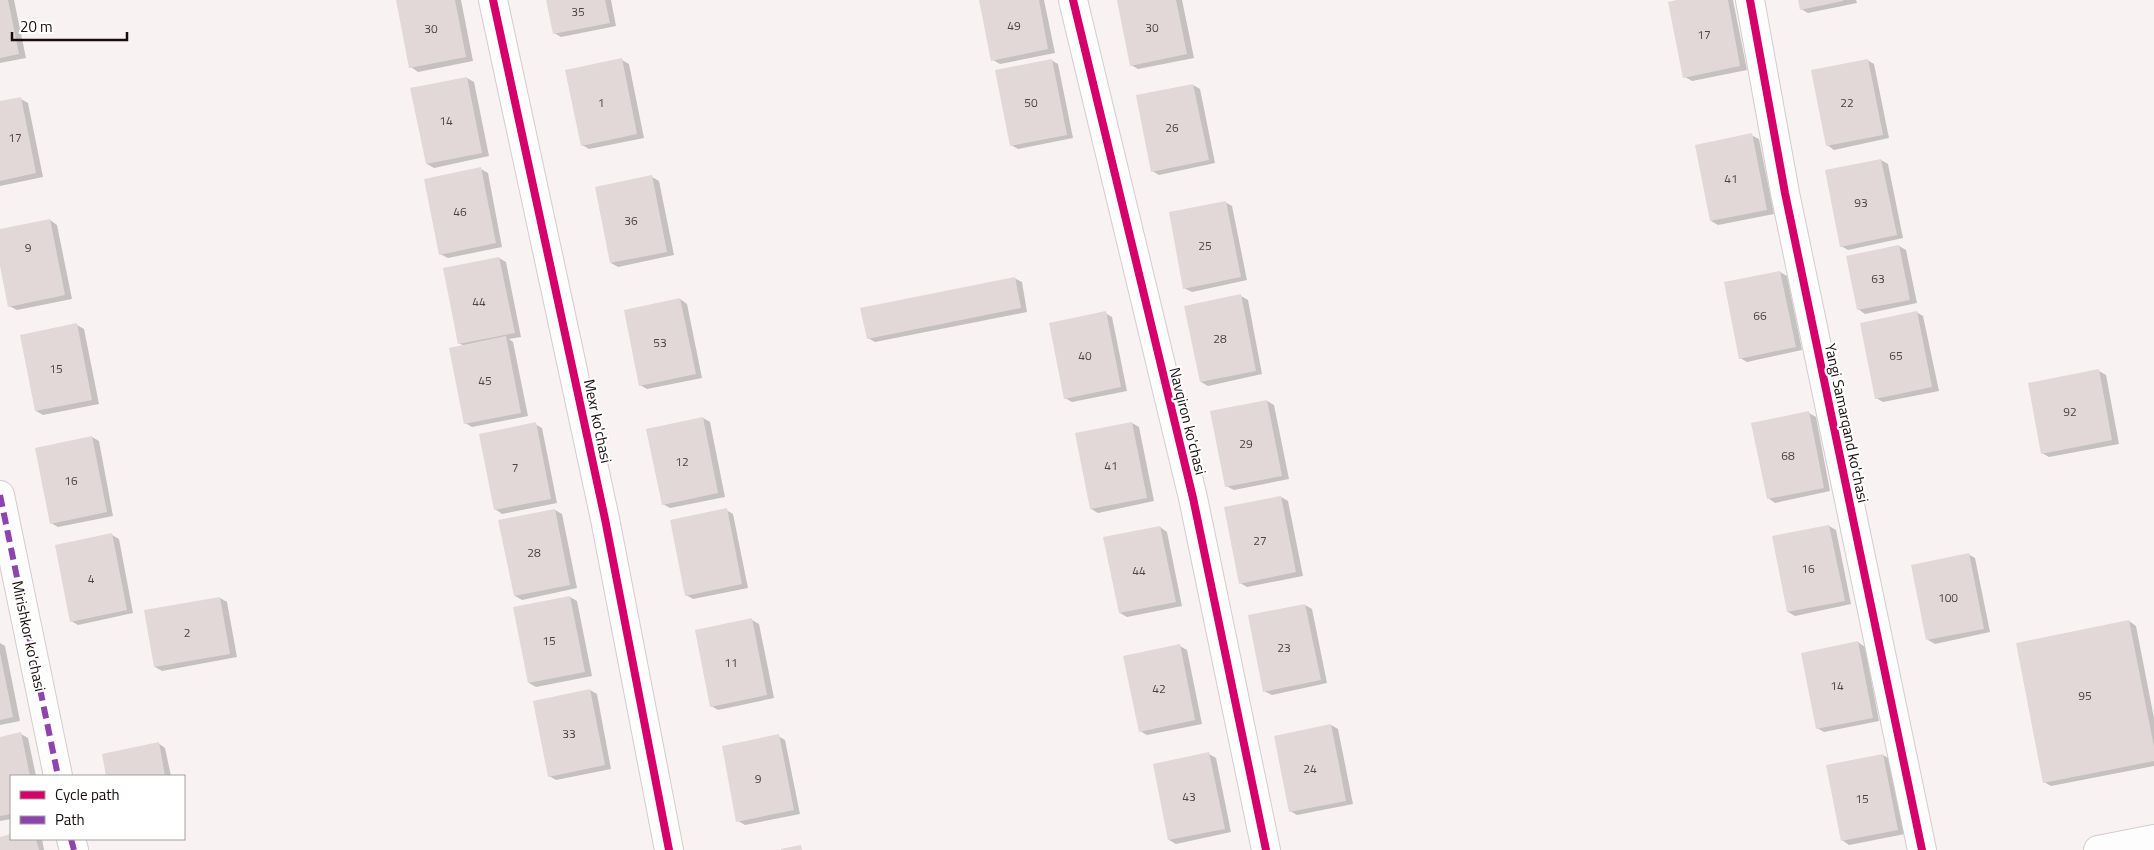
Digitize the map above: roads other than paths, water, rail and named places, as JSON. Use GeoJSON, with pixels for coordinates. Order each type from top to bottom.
{"type":"FeatureCollection","features":[{"type":"Feature","properties":{"kind":"street","name":"Mexr ko'chasi"},"geometry":{"type":"LineString","coordinates":[[494,0],[605,519],[669,850]]}},
{"type":"Feature","properties":{"kind":"street","name":"Navqiron ko'chasi"},"geometry":{"type":"LineString","coordinates":[[1073,0],[1193,498],[1266,850]]}},
{"type":"Feature","properties":{"kind":"street","name":"Yangi Samarqand ko'chasi"},"geometry":{"type":"LineString","coordinates":[[1750,0],[1785,193],[1922,850]]}},
{"type":"Feature","properties":{"kind":"street","name":"Mirishkor ko'chasi"},"geometry":{"type":"LineString","coordinates":[[0,495],[58,775]]}},
{"type":"Feature","properties":{"kind":"street"},"geometry":{"type":"LineString","coordinates":[[2098,850],[2154,839]]}}]}
